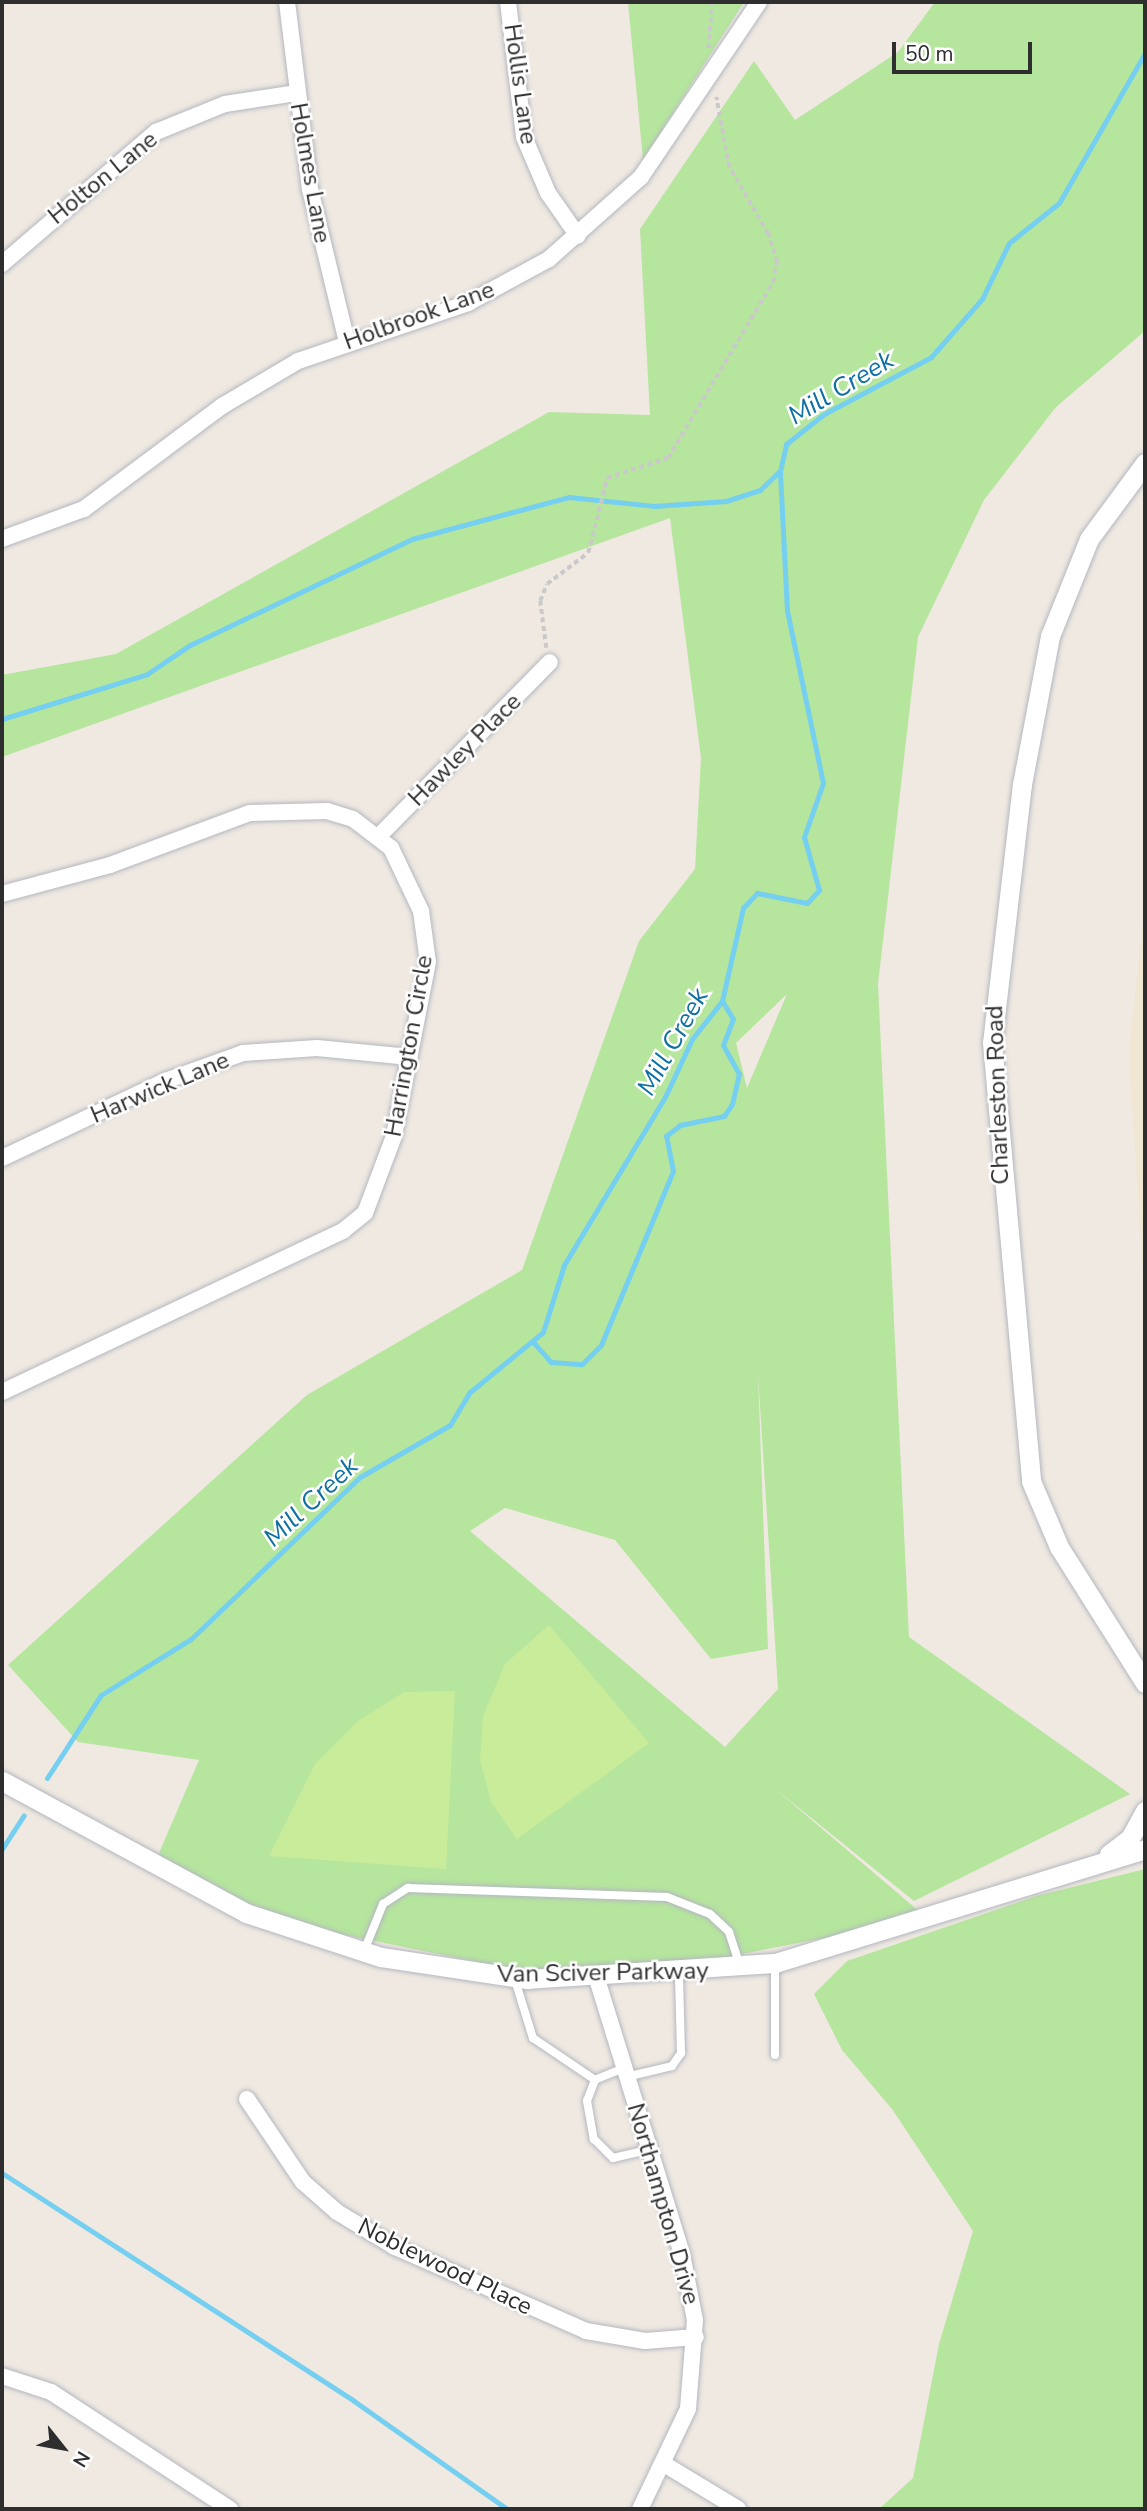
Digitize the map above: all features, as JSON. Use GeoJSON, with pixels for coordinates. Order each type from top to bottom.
{"type":"FeatureCollection","features":[{"type":"Feature","properties":{"kind":"street","name":"Holmes Lane"},"geometry":{"type":"LineString","coordinates":[[287,2],[315,216],[347,342]]}},
{"type":"Feature","properties":{"kind":"street","name":"Hollis Lane"},"geometry":{"type":"LineString","coordinates":[[508,2],[524,137],[548,193],[578,236]]}},
{"type":"Feature","properties":{"kind":"street","name":"Holbrook Lane"},"geometry":{"type":"LineString","coordinates":[[2,539],[84,509],[247,389],[347,342],[496,290],[578,236],[641,177],[758,2]]}},
{"type":"Feature","properties":{"kind":"street","name":"Holton Lane"},"geometry":{"type":"LineString","coordinates":[[2,264],[156,132],[225,104],[297,93]]}},
{"type":"Feature","properties":{"kind":"street","name":"Charleston Road"},"geometry":{"type":"LineString","coordinates":[[1145,463],[1089,539],[1050,636],[1006,895],[992,1042],[1031,1481],[1059,1547],[1145,1682]]}},
{"type":"Feature","properties":{"kind":"street","name":"Hawley Place"},"geometry":{"type":"LineString","coordinates":[[379,836],[550,662]]}},
{"type":"Feature","properties":{"kind":"street","name":"Harrington Circle"},"geometry":{"type":"LineString","coordinates":[[2,894],[79,874],[263,811],[327,811],[379,836],[407,877],[427,936],[410,1057],[386,1162],[365,1213],[343,1231],[2,1392]]}},
{"type":"Feature","properties":{"kind":"street","name":"Harwick Lane"},"geometry":{"type":"LineString","coordinates":[[2,1158],[165,1081],[243,1053],[317,1048],[410,1057]]}},
{"type":"Feature","properties":{"kind":"street","name":"Van Sciver Parkway"},"geometry":{"type":"LineString","coordinates":[[2,1781],[200,1892],[363,1952],[514,1978],[679,1974],[775,1963],[1103,1859],[1145,1849]]}},
{"type":"Feature","properties":{"kind":"street"},"geometry":{"type":"LineString","coordinates":[[1103,1859],[1130,1838],[1145,1811]]}},
{"type":"Feature","properties":{"kind":"street","name":"Northampton Drive"},"geometry":{"type":"LineString","coordinates":[[596,1976],[682,2254],[696,2337],[688,2409],[664,2464],[640,2509]]}},
{"type":"Feature","properties":{"kind":"street","name":"Noblewood Place"},"geometry":{"type":"LineString","coordinates":[[247,2099],[303,2182],[375,2237],[469,2285],[586,2331],[645,2341],[696,2337]]}},
{"type":"Feature","properties":{"kind":"street"},"geometry":{"type":"LineString","coordinates":[[2,2376],[51,2392],[230,2509]]}},
{"type":"Feature","properties":{"kind":"street"},"geometry":{"type":"LineString","coordinates":[[664,2464],[738,2509]]}},
{"type":"Feature","properties":{"kind":"lane"},"geometry":{"type":"LineString","coordinates":[[363,1952],[383,1904],[408,1888],[667,1897],[710,1914],[729,1933],[740,1969]]}},
{"type":"Feature","properties":{"kind":"lane"},"geometry":{"type":"LineString","coordinates":[[775,1963],[775,2055]]}},
{"type":"Feature","properties":{"kind":"lane"},"geometry":{"type":"LineString","coordinates":[[514,1978],[533,2038],[595,2080],[671,2066],[681,2053],[679,1974]]}},
{"type":"Feature","properties":{"kind":"lane"},"geometry":{"type":"LineString","coordinates":[[595,2080],[587,2101],[601,2153],[613,2158],[648,2150]]}},
{"type":"Feature","properties":{"kind":"path"},"geometry":{"type":"LineString","coordinates":[[550,662],[539,626],[540,601],[547,584],[588,553],[604,488],[615,473],[668,458],[773,282],[777,262],[768,234],[729,167],[706,38],[712,2]]}},
{"type":"Feature","properties":{"kind":"shaded area"},"geometry":{"type":"Polygon","coordinates":[[[1145,904],[1145,1303],[1129,1052],[1145,904]]]}},
{"type":"Feature","properties":{"kind":"green space"},"geometry":{"type":"Polygon","coordinates":[[[628,2],[744,2],[643,160],[628,2]]]}},
{"type":"Feature","properties":{"kind":"green space"},"geometry":{"type":"Polygon","coordinates":[[[935,2],[1145,2],[1145,331],[1056,407],[984,500],[918,637],[878,984],[909,1637],[1130,1794],[914,1901],[773,1787],[927,1918],[587,1984],[251,1916],[153,1867],[199,1760],[78,1742],[8,1665],[307,1395],[522,1270],[639,941],[695,869],[701,758],[670,518],[2,757],[2,675],[116,654],[549,412],[650,415],[640,229],[754,61],[795,120],[898,52],[935,2]],[[787,994],[736,1043],[747,1088],[787,994]],[[758,1374],[768,1649],[711,1659],[615,1540],[505,1508],[470,1531],[725,1747],[778,1689],[758,1374]]]}},
{"type":"Feature","properties":{"kind":"green space"},"geometry":{"type":"Polygon","coordinates":[[[549,1625],[649,1743],[517,1839],[491,1802],[480,1760],[483,1716],[505,1664],[549,1625]]]}},
{"type":"Feature","properties":{"kind":"green space"},"geometry":{"type":"Polygon","coordinates":[[[455,1691],[446,1869],[269,1856],[315,1764],[357,1722],[404,1692],[455,1691]]]}},
{"type":"Feature","properties":{"kind":"green space"},"geometry":{"type":"Polygon","coordinates":[[[1145,1869],[1145,2509],[879,2509],[913,2478],[939,2344],[973,2231],[892,2109],[842,2050],[814,1994],[847,1961],[1036,1896],[1145,1869]]]}},
{"type":"Feature","properties":{"kind":"waterway","name":"Mill Creek"},"geometry":{"type":"LineString","coordinates":[[47,1778],[101,1695],[191,1639],[360,1477],[450,1425],[470,1392],[543,1332],[564,1265],[665,1097],[692,1039],[722,1001],[743,908],[757,893],[807,903],[819,890],[804,837],[823,783],[787,611],[780,471],[786,444],[824,414],[931,357],[982,299],[1009,243],[1059,203],[1145,53]]}},
{"type":"Feature","properties":{"kind":"waterway"},"geometry":{"type":"LineString","coordinates":[[2,719],[147,674],[190,645],[412,539],[569,497],[654,506],[726,501],[760,490],[780,471]]}},
{"type":"Feature","properties":{"kind":"waterway"},"geometry":{"type":"LineString","coordinates":[[533,1342],[551,1362],[582,1364],[601,1345],[673,1171],[666,1136],[680,1125],[724,1116],[732,1104],[739,1074],[723,1045],[733,1019],[722,1001]]}},
{"type":"Feature","properties":{"kind":"waterway","name":"Mill Creek"},"geometry":{"type":"LineString","coordinates":[[2,1849],[24,1815]]}},
{"type":"Feature","properties":{"kind":"waterway"},"geometry":{"type":"LineString","coordinates":[[2,2173],[354,2401],[507,2509]]}}]}
